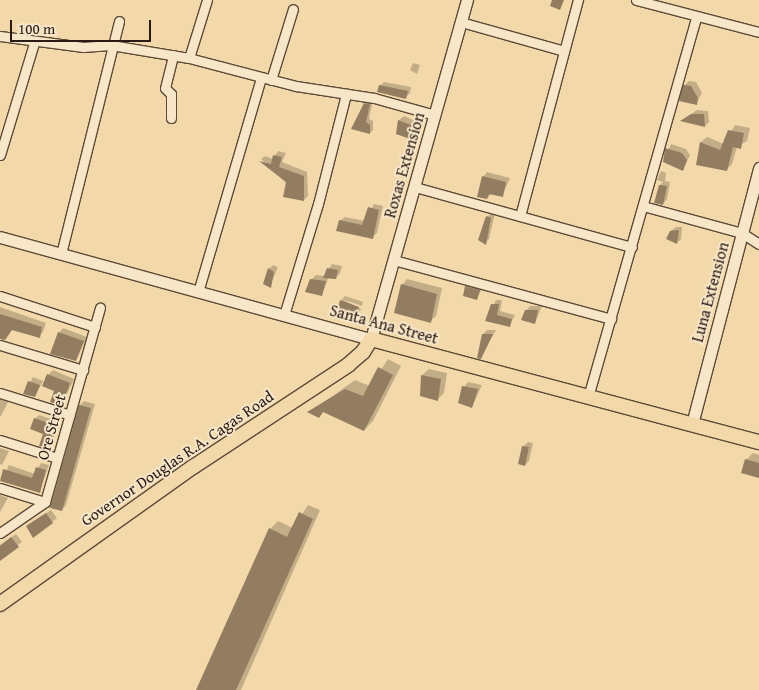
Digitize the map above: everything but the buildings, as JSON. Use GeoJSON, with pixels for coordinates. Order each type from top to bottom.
{"type":"FeatureCollection","features":[{"type":"Feature","properties":{"kind":"main road","name":"Roxas Extension"},"geometry":{"type":"LineString","coordinates":[[372,339],[467,0]]}},
{"type":"Feature","properties":{"kind":"main road","name":"Luna Extension"},"geometry":{"type":"LineString","coordinates":[[692,424],[759,168]]}},
{"type":"Feature","properties":{"kind":"main road","name":"Santa Ana Street"},"geometry":{"type":"LineString","coordinates":[[0,237],[759,442]]}},
{"type":"Feature","properties":{"kind":"main road","name":"Governor Douglas R.A. Cagas Road"},"geometry":{"type":"LineString","coordinates":[[0,604],[186,472],[348,365],[364,352],[372,339]]}},
{"type":"Feature","properties":{"kind":"street"},"geometry":{"type":"LineString","coordinates":[[188,58],[207,0]]}},
{"type":"Feature","properties":{"kind":"street"},"geometry":{"type":"LineString","coordinates":[[520,216],[578,0]]}},
{"type":"Feature","properties":{"kind":"street"},"geometry":{"type":"LineString","coordinates":[[636,0],[759,32]]}},
{"type":"Feature","properties":{"kind":"street"},"geometry":{"type":"LineString","coordinates":[[271,80],[293,9]]}},
{"type":"Feature","properties":{"kind":"street"},"geometry":{"type":"LineString","coordinates":[[588,397],[696,17]]}},
{"type":"Feature","properties":{"kind":"street"},"geometry":{"type":"LineString","coordinates":[[61,254],[111,46],[119,21]]}},
{"type":"Feature","properties":{"kind":"street"},"geometry":{"type":"LineString","coordinates":[[461,22],[564,51]]}},
{"type":"Feature","properties":{"kind":"street"},"geometry":{"type":"LineString","coordinates":[[0,36],[34,43],[83,47],[111,46],[188,58],[261,78],[346,94],[435,115]]}},
{"type":"Feature","properties":{"kind":"street"},"geometry":{"type":"LineString","coordinates":[[0,155],[34,43]]}},
{"type":"Feature","properties":{"kind":"street"},"geometry":{"type":"LineString","coordinates":[[171,118],[171,94],[165,88],[173,56]]}},
{"type":"Feature","properties":{"kind":"street"},"geometry":{"type":"LineString","coordinates":[[198,292],[261,78]]}},
{"type":"Feature","properties":{"kind":"street"},"geometry":{"type":"LineString","coordinates":[[284,315],[318,204],[346,94]]}},
{"type":"Feature","properties":{"kind":"street"},"geometry":{"type":"LineString","coordinates":[[415,187],[632,247]]}},
{"type":"Feature","properties":{"kind":"street"},"geometry":{"type":"LineString","coordinates":[[643,206],[742,233],[759,244]]}},
{"type":"Feature","properties":{"kind":"street"},"geometry":{"type":"LineString","coordinates":[[394,260],[610,319]]}},
{"type":"Feature","properties":{"kind":"street"},"geometry":{"type":"LineString","coordinates":[[0,296],[95,326]]}},
{"type":"Feature","properties":{"kind":"street","name":"Ore Street"},"geometry":{"type":"LineString","coordinates":[[45,502],[100,308]]}},
{"type":"Feature","properties":{"kind":"street"},"geometry":{"type":"LineString","coordinates":[[0,345],[83,370]]}},
{"type":"Feature","properties":{"kind":"street"},"geometry":{"type":"LineString","coordinates":[[0,393],[70,415]]}},
{"type":"Feature","properties":{"kind":"street"},"geometry":{"type":"LineString","coordinates":[[0,440],[58,458]]}},
{"type":"Feature","properties":{"kind":"street"},"geometry":{"type":"LineString","coordinates":[[0,488],[45,502]]}},
{"type":"Feature","properties":{"kind":"street"},"geometry":{"type":"LineString","coordinates":[[0,533],[45,502]]}}]}
